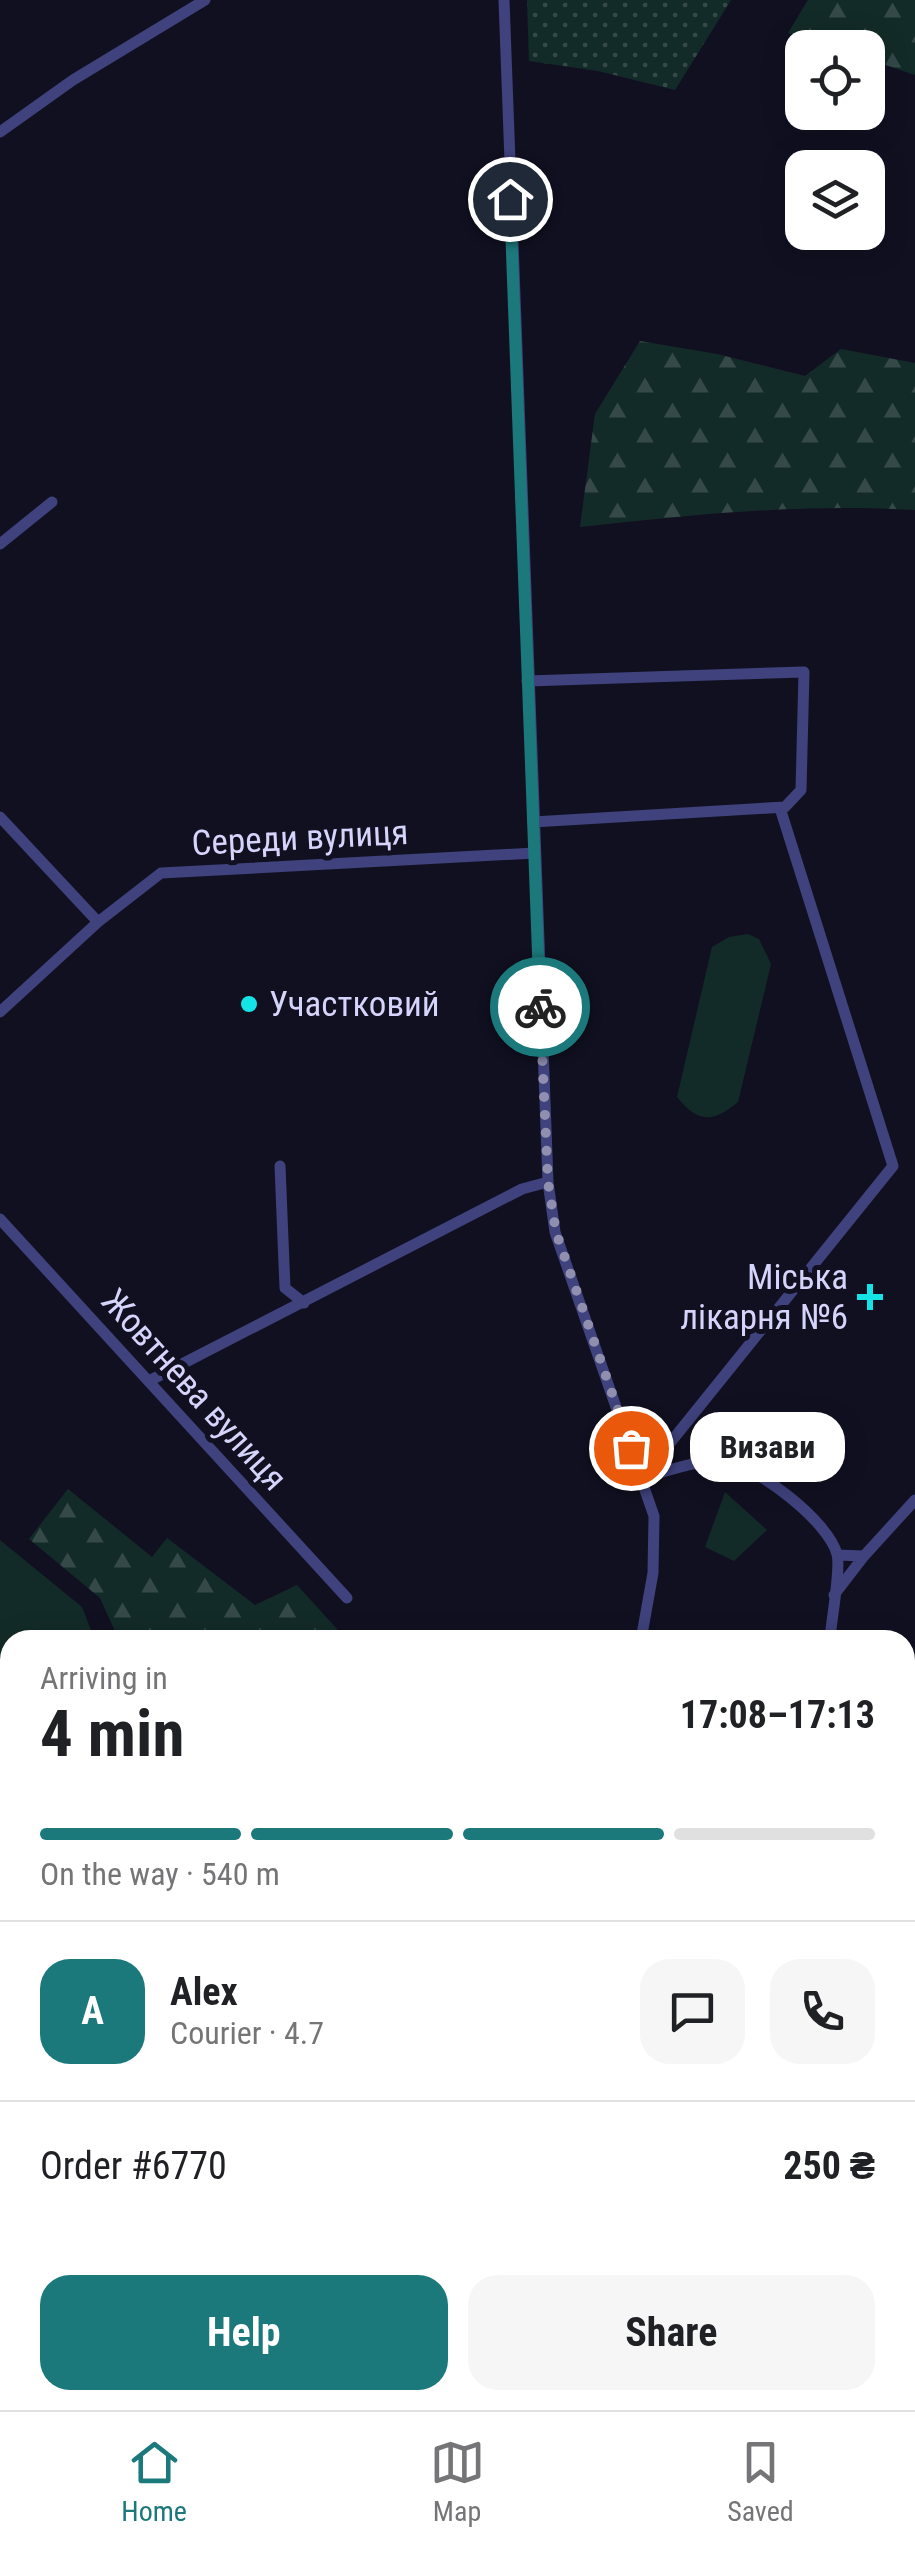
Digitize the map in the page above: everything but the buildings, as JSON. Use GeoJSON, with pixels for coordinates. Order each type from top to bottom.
{"type":"FeatureCollection","features":[{"type":"Feature","properties":{"kind":"street"},"geometry":{"type":"LineString","coordinates":[[0,132],[74,80],[205,0]]}},
{"type":"Feature","properties":{"kind":"street"},"geometry":{"type":"LineString","coordinates":[[504,0],[548,1182],[556,1232],[654,1516],[654,1573],[643,1630]]}},
{"type":"Feature","properties":{"kind":"street"},"geometry":{"type":"LineString","coordinates":[[0,544],[52,502]]}},
{"type":"Feature","properties":{"kind":"street"},"geometry":{"type":"LineString","coordinates":[[528,681],[804,672],[801,790],[785,807],[532,822]]}},
{"type":"Feature","properties":{"kind":"street"},"geometry":{"type":"LineString","coordinates":[[641,1479],[893,1166],[780,808]]}},
{"type":"Feature","properties":{"kind":"street"},"geometry":{"type":"LineString","coordinates":[[0,817],[98,922]]}},
{"type":"Feature","properties":{"kind":"street","name":"Середи вулиця"},"geometry":{"type":"LineString","coordinates":[[0,1012],[98,922],[161,873],[534,853]]}},
{"type":"Feature","properties":{"kind":"street"},"geometry":{"type":"LineString","coordinates":[[280,1166],[285,1288],[304,1304]]}},
{"type":"Feature","properties":{"kind":"street"},"geometry":{"type":"LineString","coordinates":[[149,1381],[522,1189],[548,1182]]}},
{"type":"Feature","properties":{"kind":"street","name":"Жовтнева вулиця"},"geometry":{"type":"LineString","coordinates":[[0,1219],[347,1598]]}},
{"type":"Feature","properties":{"kind":"street"},"geometry":{"type":"LineString","coordinates":[[641,1479],[673,1469],[725,1461],[783,1491],[822,1528],[837,1556],[831,1630]]}},
{"type":"Feature","properties":{"kind":"street"},"geometry":{"type":"LineString","coordinates":[[834,1595],[915,1500]]}},
{"type":"Feature","properties":{"kind":"street"},"geometry":{"type":"LineString","coordinates":[[837,1556],[864,1556]]}},
{"type":"Feature","properties":{"kind":"green space"},"geometry":{"type":"Polygon","coordinates":[[[527,0],[731,0],[675,90],[598,71],[529,61],[527,0]]]}},
{"type":"Feature","properties":{"kind":"green space"},"geometry":{"type":"Polygon","coordinates":[[[808,0],[915,0],[915,75],[885,65],[885,30],[790,30],[808,0]]]}},
{"type":"Feature","properties":{"kind":"green space"},"geometry":{"type":"Polygon","coordinates":[[[640,341],[717,354],[805,376],[841,349],[915,363],[915,510],[789,509],[580,527],[595,414],[640,341]]]}},
{"type":"Feature","properties":{"kind":"green space"},"geometry":{"type":"Polygon","coordinates":[[[748,934],[759,939],[771,964],[738,1102],[713,1117],[699,1116],[677,1097],[712,947],[729,937],[748,934]]]}},
{"type":"Feature","properties":{"kind":"green space"},"geometry":{"type":"Polygon","coordinates":[[[68,1489],[152,1557],[167,1538],[255,1605],[297,1585],[338,1630],[114,1630],[100,1598],[29,1539],[68,1489]]]}},
{"type":"Feature","properties":{"kind":"green space"},"geometry":{"type":"Polygon","coordinates":[[[725,1492],[767,1530],[734,1561],[705,1547],[725,1492]]]}},
{"type":"Feature","properties":{"kind":"green space"},"geometry":{"type":"Polygon","coordinates":[[[0,1540],[82,1607],[91,1630],[0,1630],[0,1540]]]}},
{"type":"Feature","properties":{"kind":"way so far"},"geometry":{"type":"LineString","coordinates":[[540,1007],[548,1182],[556,1232],[631,1448]]}},
{"type":"Feature","properties":{"kind":"place","name":"Участковий"},"geometry":{"type":"Point","coordinates":[249,1004]}},
{"type":"Feature","properties":{"kind":"place","name":"Міська лікарня №6"},"geometry":{"type":"Point","coordinates":[870,1297]}},
{"type":"Feature","properties":{"kind":"place","name":"Визави"},"geometry":{"type":"Point","coordinates":[631,1448]}},
{"type":"Feature","properties":{"kind":"route"},"geometry":{"type":"LineString","coordinates":[[510,199],[540,1007]]}}]}
